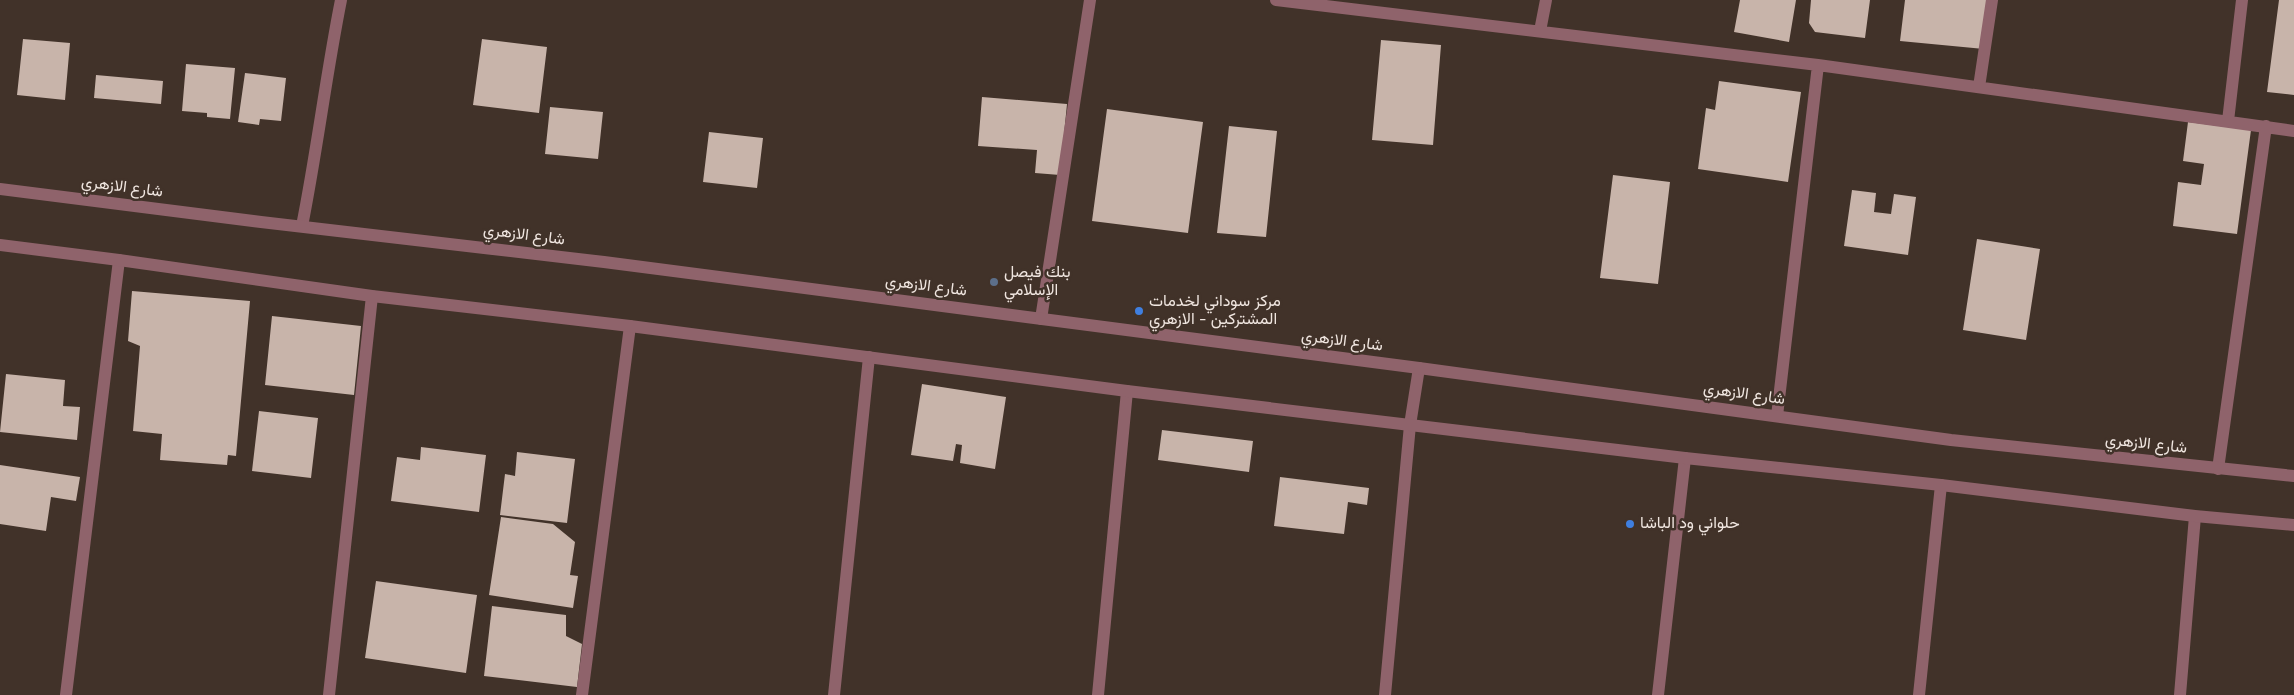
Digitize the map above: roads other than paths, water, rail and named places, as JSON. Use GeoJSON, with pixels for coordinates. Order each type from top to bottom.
{"type":"FeatureCollection","features":[{"type":"Feature","properties":{"kind":"street"},"geometry":{"type":"LineString","coordinates":[[302,226],[311,182],[326,77],[341,0]]}},
{"type":"Feature","properties":{"kind":"street"},"geometry":{"type":"LineString","coordinates":[[1040,319],[1090,0]]}},
{"type":"Feature","properties":{"kind":"street"},"geometry":{"type":"LineString","coordinates":[[1276,0],[1818,65],[2228,120],[2294,131]]}},
{"type":"Feature","properties":{"kind":"street"},"geometry":{"type":"LineString","coordinates":[[1540,31],[1546,0]]}},
{"type":"Feature","properties":{"kind":"street"},"geometry":{"type":"LineString","coordinates":[[1979,87],[1992,0]]}},
{"type":"Feature","properties":{"kind":"street"},"geometry":{"type":"LineString","coordinates":[[2228,120],[2242,0]]}},
{"type":"Feature","properties":{"kind":"street"},"geometry":{"type":"LineString","coordinates":[[1777,416],[1818,65]]}},
{"type":"Feature","properties":{"kind":"street"},"geometry":{"type":"LineString","coordinates":[[2218,469],[2266,126]]}},
{"type":"Feature","properties":{"kind":"street","name":"شارع الازهري"},"geometry":{"type":"LineString","coordinates":[[0,189],[594,261],[1419,368],[1951,440],[2294,476]]}},
{"type":"Feature","properties":{"kind":"street"},"geometry":{"type":"LineString","coordinates":[[0,245],[372,296],[630,326],[1127,391],[1685,458],[1941,485],[2195,516],[2294,525]]}},
{"type":"Feature","properties":{"kind":"street"},"geometry":{"type":"LineString","coordinates":[[66,695],[119,260]]}},
{"type":"Feature","properties":{"kind":"street"},"geometry":{"type":"LineString","coordinates":[[329,695],[372,296]]}},
{"type":"Feature","properties":{"kind":"street"},"geometry":{"type":"LineString","coordinates":[[582,695],[630,326]]}},
{"type":"Feature","properties":{"kind":"street"},"geometry":{"type":"LineString","coordinates":[[834,695],[870,357]]}},
{"type":"Feature","properties":{"kind":"street"},"geometry":{"type":"LineString","coordinates":[[1385,695],[1410,425],[1419,368]]}},
{"type":"Feature","properties":{"kind":"street"},"geometry":{"type":"LineString","coordinates":[[1098,695],[1127,391]]}},
{"type":"Feature","properties":{"kind":"street"},"geometry":{"type":"LineString","coordinates":[[1658,695],[1685,458]]}},
{"type":"Feature","properties":{"kind":"street"},"geometry":{"type":"LineString","coordinates":[[1919,695],[1941,485]]}},
{"type":"Feature","properties":{"kind":"street"},"geometry":{"type":"LineString","coordinates":[[2180,695],[2195,516]]}},
{"type":"Feature","properties":{"kind":"place","name":"بنك فيصل الإسلامي"},"geometry":{"type":"Point","coordinates":[994,282]}},
{"type":"Feature","properties":{"kind":"place","name":"مركز سوداني لخدمات المشتركين - الازهري"},"geometry":{"type":"Point","coordinates":[1139,311]}},
{"type":"Feature","properties":{"kind":"place","name":"حلواني ود الباشا"},"geometry":{"type":"Point","coordinates":[1630,524]}}]}
